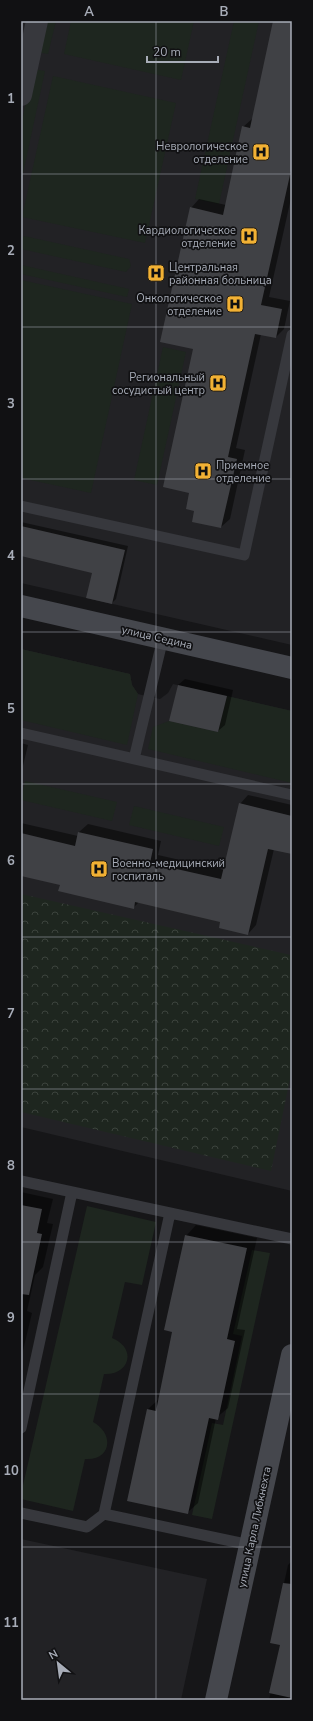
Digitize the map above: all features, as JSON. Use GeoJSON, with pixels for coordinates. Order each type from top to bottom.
{"type":"FeatureCollection","features":[{"type":"Feature","properties":{"kind":"street"},"geometry":{"type":"LineString","coordinates":[[21,95],[31,25]]}},
{"type":"Feature","properties":{"kind":"street","name":"улица Седина"},"geometry":{"type":"LineString","coordinates":[[21,606],[292,668]]}},
{"type":"Feature","properties":{"kind":"street","name":"улица Карла Либкнехта"},"geometry":{"type":"LineString","coordinates":[[216,1700],[250,1545],[286,1413],[292,1355]]}},
{"type":"Feature","properties":{"kind":"lane"},"geometry":{"type":"LineString","coordinates":[[21,506],[244,554],[292,335]]}},
{"type":"Feature","properties":{"kind":"lane"},"geometry":{"type":"LineString","coordinates":[[134,759],[163,638]]}},
{"type":"Feature","properties":{"kind":"lane"},"geometry":{"type":"LineString","coordinates":[[21,732],[292,795]]}},
{"type":"Feature","properties":{"kind":"lane"},"geometry":{"type":"LineString","coordinates":[[21,1181],[292,1239]]}},
{"type":"Feature","properties":{"kind":"lane"},"geometry":{"type":"LineString","coordinates":[[21,1428],[72,1192]]}},
{"type":"Feature","properties":{"kind":"lane"},"geometry":{"type":"LineString","coordinates":[[21,1513],[86,1527],[104,1514],[170,1213]]}},
{"type":"Feature","properties":{"kind":"lane"},"geometry":{"type":"LineString","coordinates":[[104,1514],[250,1545]]}},
{"type":"Feature","properties":{"kind":"shaded area","name":"Центральная районная больница"},"geometry":{"type":"Polygon","coordinates":[[[21,21],[292,21],[292,645],[21,583],[21,21]]]}},
{"type":"Feature","properties":{"kind":"shaded area"},"geometry":{"type":"Polygon","coordinates":[[[21,649],[130,674],[132,685],[138,694],[142,695],[160,699],[168,693],[173,684],[292,711],[292,1191],[21,1127],[21,649]]]}},
{"type":"Feature","properties":{"kind":"shaded area"},"geometry":{"type":"Polygon","coordinates":[[[21,1539],[207,1579],[181,1700],[21,1700],[21,1539]]]}},
{"type":"Feature","properties":{"kind":"green space"},"geometry":{"type":"Polygon","coordinates":[[[43,21],[56,21],[48,54],[36,52],[43,21]]]}},
{"type":"Feature","properties":{"kind":"green space"},"geometry":{"type":"Polygon","coordinates":[[[71,21],[194,21],[181,80],[64,54],[71,21]]]}},
{"type":"Feature","properties":{"kind":"green space"},"geometry":{"type":"Polygon","coordinates":[[[234,21],[259,21],[219,204],[195,199],[234,21]]]}},
{"type":"Feature","properties":{"kind":"green space"},"geometry":{"type":"Polygon","coordinates":[[[33,69],[45,71],[21,183],[21,125],[33,69]]]}},
{"type":"Feature","properties":{"kind":"green space"},"geometry":{"type":"Polygon","coordinates":[[[53,76],[176,103],[145,243],[22,217],[53,76]]]}},
{"type":"Feature","properties":{"kind":"green space"},"geometry":{"type":"Polygon","coordinates":[[[24,236],[129,259],[131,266],[126,272],[21,249],[21,239],[24,236]]]}},
{"type":"Feature","properties":{"kind":"green space"},"geometry":{"type":"Polygon","coordinates":[[[21,265],[129,289],[127,297],[21,274],[21,265]]]}},
{"type":"Feature","properties":{"kind":"green space"},"geometry":{"type":"Polygon","coordinates":[[[21,280],[132,304],[91,493],[21,478],[21,280]]]}},
{"type":"Feature","properties":{"kind":"green space"},"geometry":{"type":"Polygon","coordinates":[[[163,347],[186,352],[157,485],[134,480],[163,347]]]}},
{"type":"Feature","properties":{"kind":"green space"},"geometry":{"type":"Polygon","coordinates":[[[21,649],[130,674],[132,685],[138,694],[127,745],[21,720],[21,649]]]}},
{"type":"Feature","properties":{"kind":"green space"},"geometry":{"type":"Polygon","coordinates":[[[227,696],[292,711],[292,783],[148,749],[153,727],[169,721],[218,732],[227,696]]]}},
{"type":"Feature","properties":{"kind":"green space"},"geometry":{"type":"Polygon","coordinates":[[[25,781],[117,802],[112,821],[21,800],[25,781]]]}},
{"type":"Feature","properties":{"kind":"green space"},"geometry":{"type":"Polygon","coordinates":[[[134,806],[224,827],[219,846],[129,825],[134,806]]]}},
{"type":"Feature","properties":{"kind":"green space"},"geometry":{"type":"Polygon","coordinates":[[[21,894],[291,955],[292,1069],[271,1171],[21,1112],[21,894]]]}},
{"type":"Feature","properties":{"kind":"green space"},"geometry":{"type":"Polygon","coordinates":[[[87,1206],[156,1222],[142,1285],[125,1282],[112,1338],[120,1342],[125,1348],[127,1360],[125,1366],[120,1370],[113,1373],[104,1374],[93,1422],[105,1433],[107,1446],[105,1451],[100,1456],[85,1459],[73,1511],[21,1499],[21,1494],[87,1206]]]}},
{"type":"Feature","properties":{"kind":"green space"},"geometry":{"type":"Polygon","coordinates":[[[252,1250],[270,1253],[212,1519],[192,1515],[212,1423],[223,1425],[242,1336],[233,1334],[252,1250]]]}},
{"type":"Feature","properties":{"kind":"building"},"geometry":{"type":"Polygon","coordinates":[[[273,21],[292,21],[292,166],[261,305],[282,309],[276,338],[255,334],[228,457],[237,459],[221,528],[192,522],[194,511],[186,509],[189,493],[163,487],[193,349],[160,342],[190,207],[223,215],[242,126],[250,128],[273,21]]]}},
{"type":"Feature","properties":{"kind":"building"},"geometry":{"type":"Polygon","coordinates":[[[21,526],[125,550],[112,604],[86,598],[92,573],[21,556],[21,526]]]}},
{"type":"Feature","properties":{"kind":"building"},"geometry":{"type":"Polygon","coordinates":[[[178,685],[227,696],[218,732],[169,721],[178,685]]]}},
{"type":"Feature","properties":{"kind":"building","name":"Военно-медицинский госпиталь"},"geometry":{"type":"Polygon","coordinates":[[[239,803],[292,816],[292,854],[268,849],[248,935],[219,928],[220,922],[135,902],[134,909],[58,891],[60,885],[21,876],[21,833],[75,846],[78,832],[153,849],[150,863],[221,879],[239,803]]]}},
{"type":"Feature","properties":{"kind":"building"},"geometry":{"type":"Polygon","coordinates":[[[21,1205],[42,1209],[37,1233],[42,1234],[29,1295],[21,1294],[21,1205]]]}},
{"type":"Feature","properties":{"kind":"building"},"geometry":{"type":"Polygon","coordinates":[[[185,1235],[247,1248],[227,1339],[235,1341],[218,1420],[209,1418],[188,1514],[127,1501],[147,1409],[156,1411],[172,1332],[164,1330],[185,1235]]]}},
{"type":"Feature","properties":{"kind":"building"},"geometry":{"type":"Polygon","coordinates":[[[283,1583],[292,1584],[292,1698],[269,1693],[280,1645],[270,1643],[283,1583]]]}},
{"type":"Feature","properties":{"kind":"place","name":"Неврологическое отделение"},"geometry":{"type":"Point","coordinates":[261,152]}},
{"type":"Feature","properties":{"kind":"place","name":"Кардиологическое отделение"},"geometry":{"type":"Point","coordinates":[249,236]}},
{"type":"Feature","properties":{"kind":"place","name":"Центральная районная больница"},"geometry":{"type":"Point","coordinates":[156,273]}},
{"type":"Feature","properties":{"kind":"place","name":"Онкологическое отделение"},"geometry":{"type":"Point","coordinates":[235,304]}},
{"type":"Feature","properties":{"kind":"place","name":"Региональный сосудистый центр"},"geometry":{"type":"Point","coordinates":[218,383]}},
{"type":"Feature","properties":{"kind":"place","name":"Приемное отделение"},"geometry":{"type":"Point","coordinates":[203,471]}},
{"type":"Feature","properties":{"kind":"place","name":"Военно-медицинский госпиталь"},"geometry":{"type":"Point","coordinates":[99,869]}}]}
